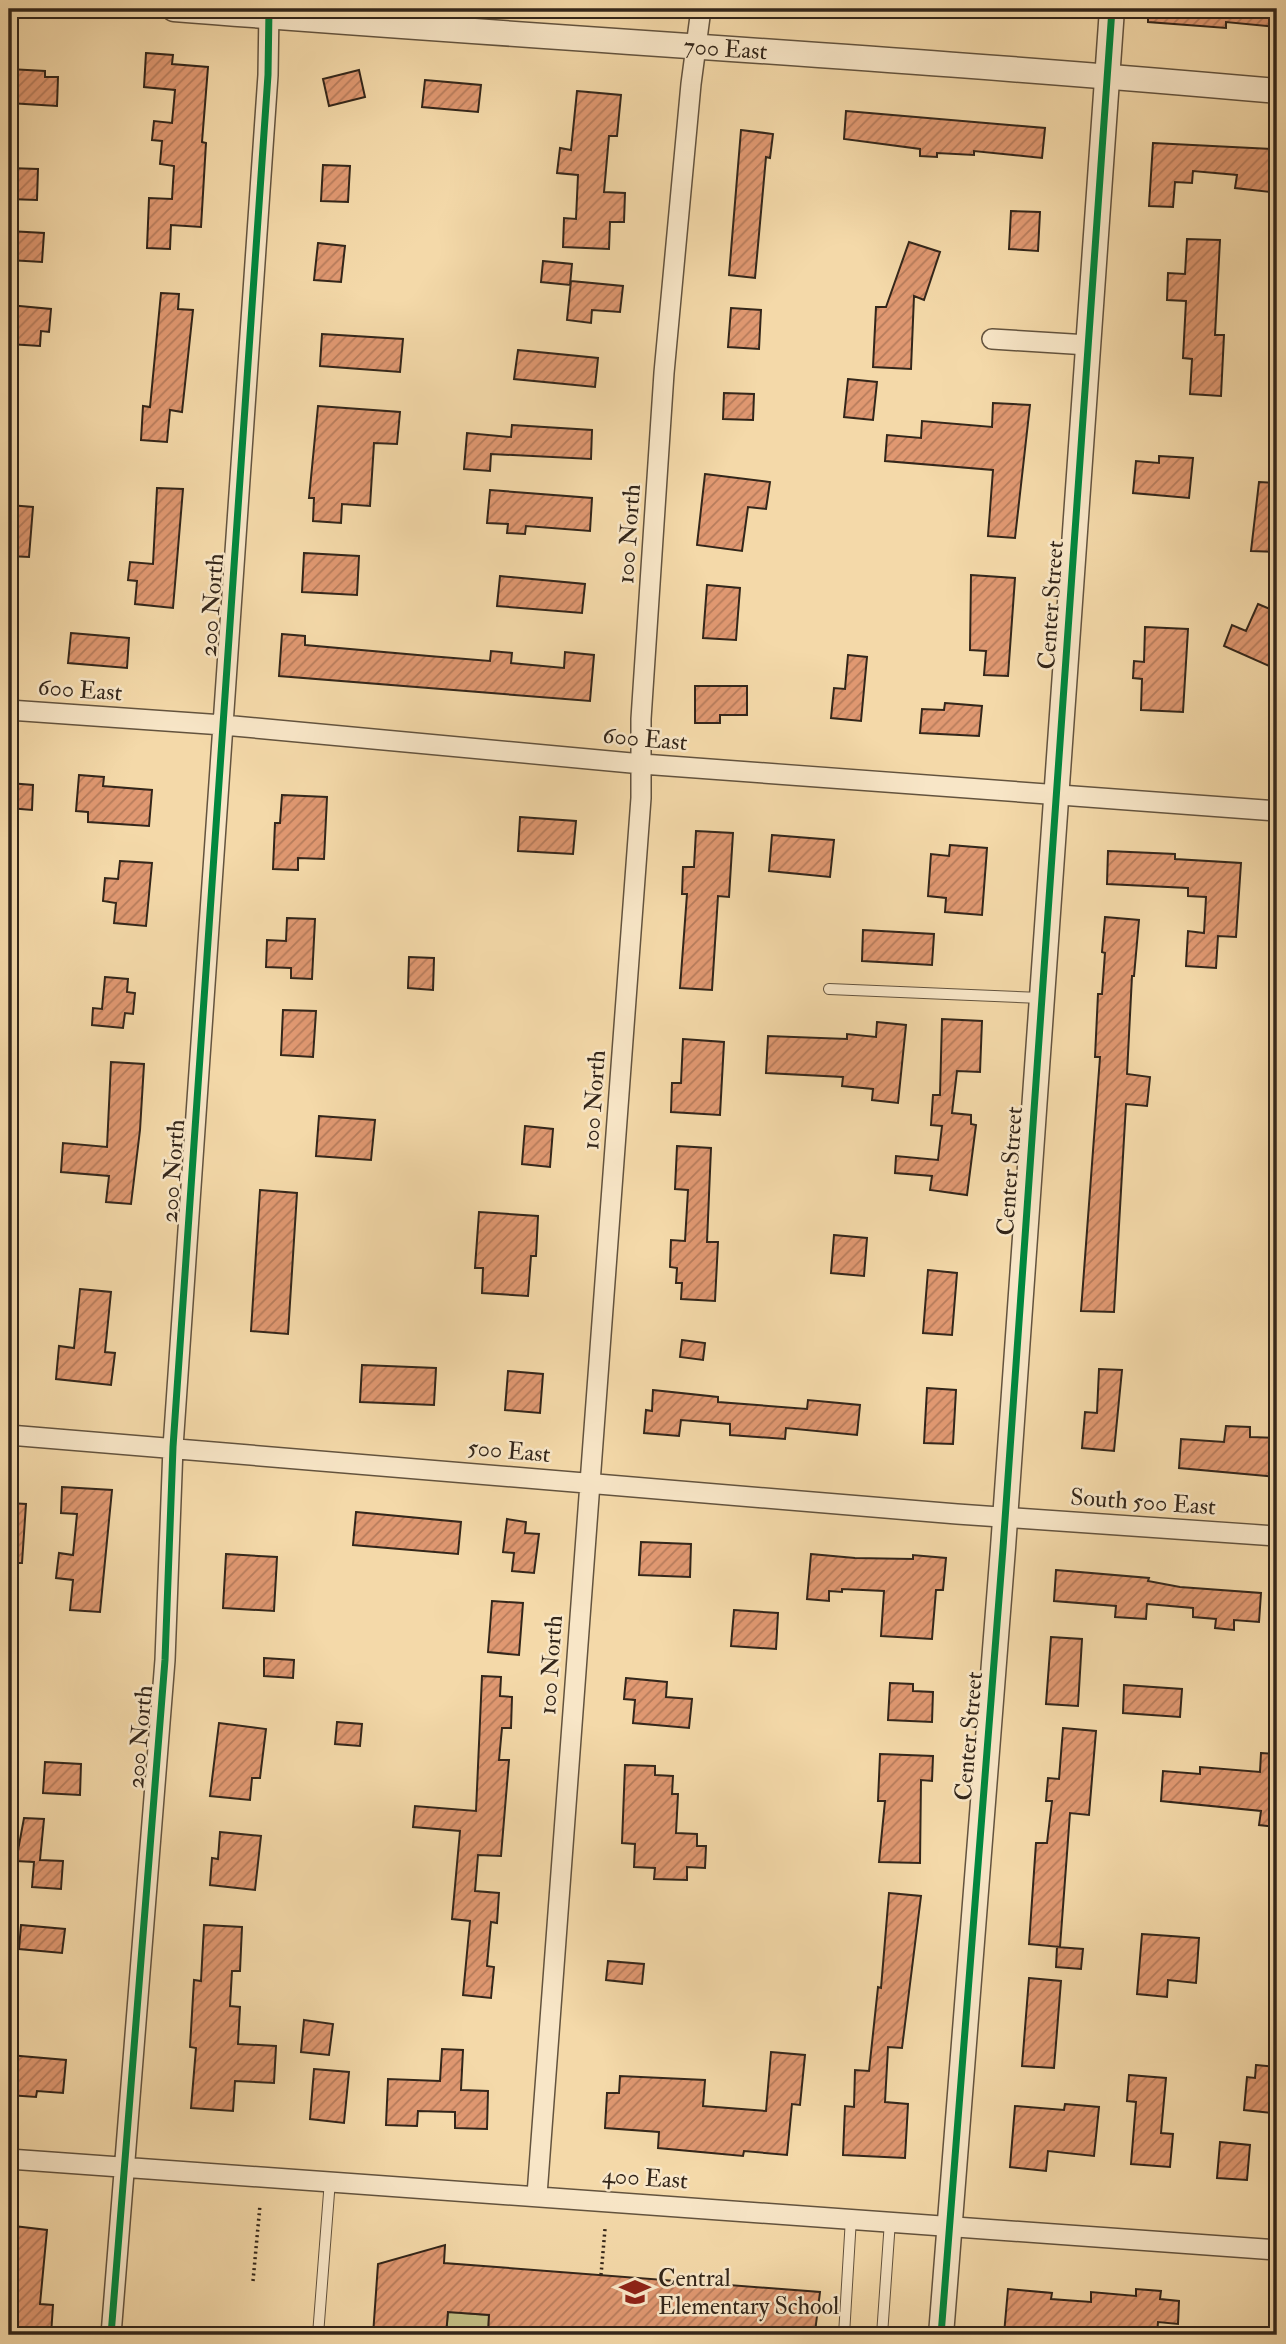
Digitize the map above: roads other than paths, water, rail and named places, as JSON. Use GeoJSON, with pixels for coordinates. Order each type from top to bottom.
{"type":"FeatureCollection","features":[{"type":"Feature","properties":{"kind":"street","name":"700 East"},"geometry":{"type":"LineString","coordinates":[[174,9],[269,13],[696,49],[1107,75],[1277,91]]}},
{"type":"Feature","properties":{"kind":"street","name":"100 North"},"geometry":{"type":"LineString","coordinates":[[537,2195],[642,764],[641,719],[664,373],[701,9]]}},
{"type":"Feature","properties":{"kind":"street","name":"Center Street"},"geometry":{"type":"LineString","coordinates":[[941,2335],[1004,1517],[1112,9]]}},
{"type":"Feature","properties":{"kind":"street","name":"200 North"},"geometry":{"type":"LineString","coordinates":[[111,2335],[165,1660],[173,1447],[267,89],[269,13]]}},
{"type":"Feature","properties":{"kind":"street"},"geometry":{"type":"LineString","coordinates":[[992,339],[1088,345]]}},
{"type":"Feature","properties":{"kind":"street","name":"600 East"},"geometry":{"type":"LineString","coordinates":[[9,710],[223,725],[642,764],[1277,811]]}},
{"type":"Feature","properties":{"kind":"street","name":"500 East"},"geometry":{"type":"LineString","coordinates":[[9,1435],[1004,1517]]}},
{"type":"Feature","properties":{"kind":"street","name":"South 500 East"},"geometry":{"type":"LineString","coordinates":[[1004,1517],[1277,1536]]}},
{"type":"Feature","properties":{"kind":"street","name":"400 East"},"geometry":{"type":"LineString","coordinates":[[9,2159],[1277,2250]]}},
{"type":"Feature","properties":{"kind":"lane"},"geometry":{"type":"LineString","coordinates":[[829,989],[1041,998]]}},
{"type":"Feature","properties":{"kind":"lane"},"geometry":{"type":"LineString","coordinates":[[318,2335],[330,2180]]}},
{"type":"Feature","properties":{"kind":"lane"},"geometry":{"type":"LineString","coordinates":[[844,2335],[851,2218]]}},
{"type":"Feature","properties":{"kind":"lane"},"geometry":{"type":"LineString","coordinates":[[882,2335],[890,2221]]}},
{"type":"Feature","properties":{"kind":"place","name":"Central Elementary School"},"geometry":{"type":"Point","coordinates":[635,2292]}}]}
